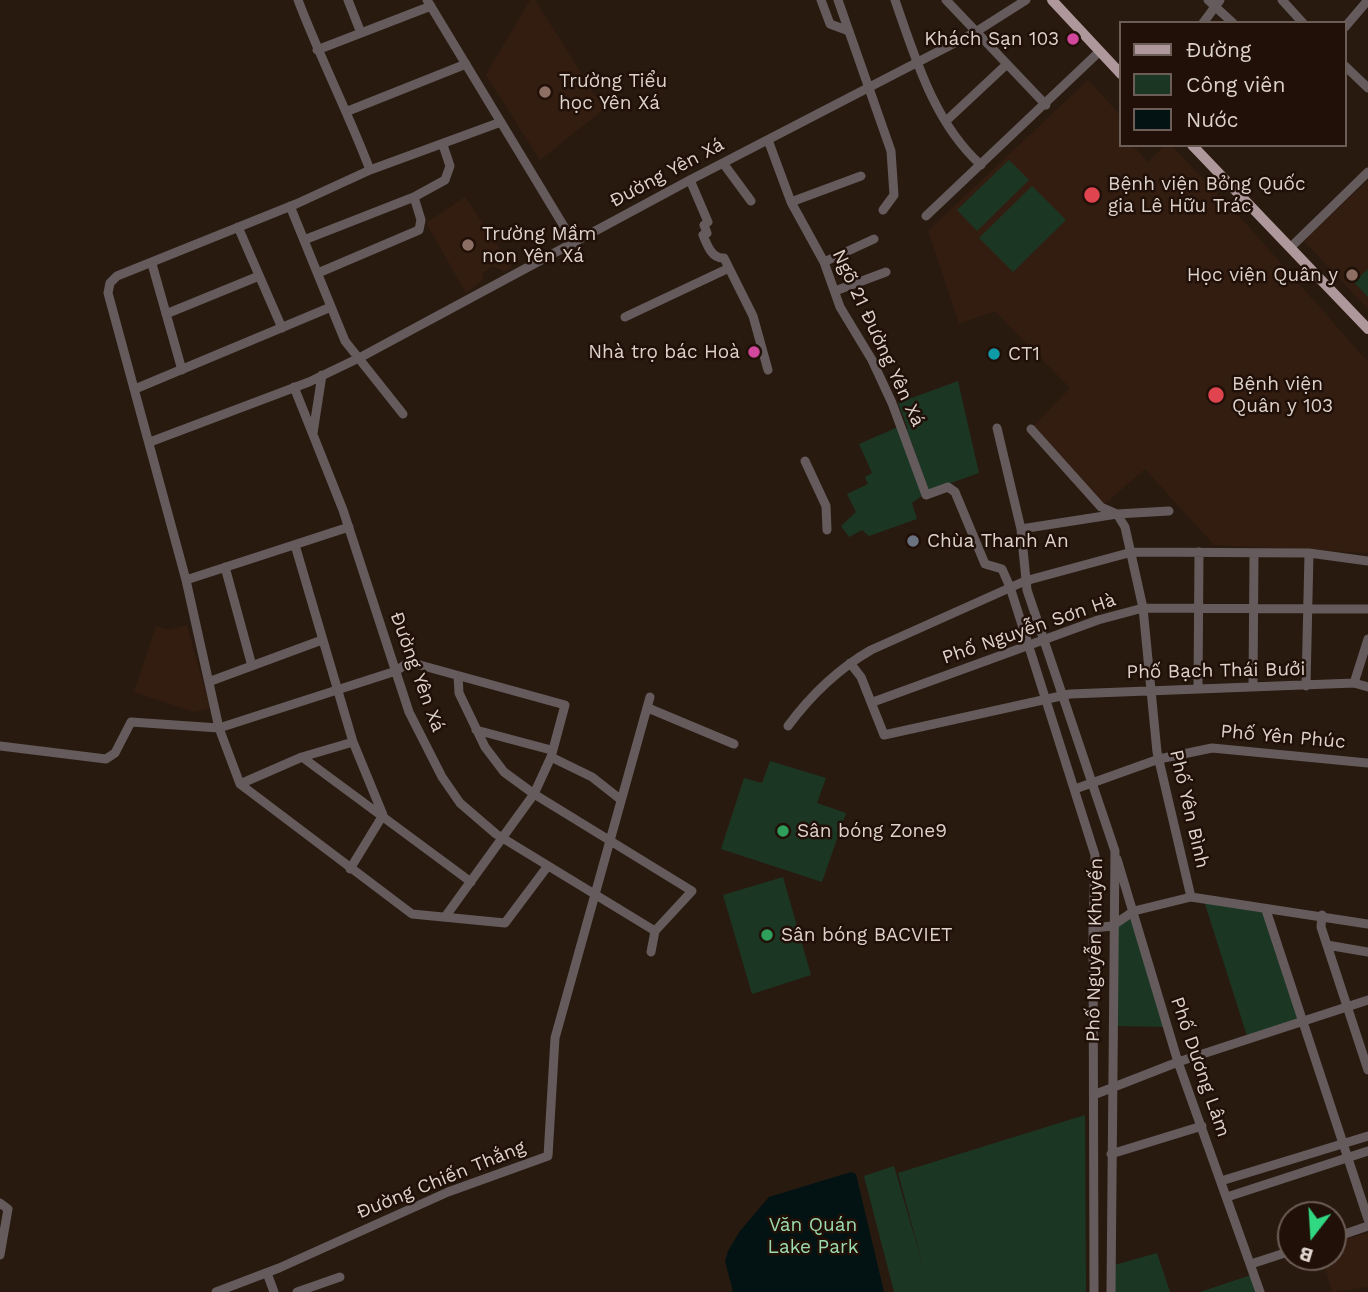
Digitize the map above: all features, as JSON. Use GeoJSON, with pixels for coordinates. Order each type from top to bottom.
{"type":"FeatureCollection","features":[{"type":"Feature","properties":{"kind":"main road"},"geometry":{"type":"LineString","coordinates":[[1052,0],[1120,73]]}},
{"type":"Feature","properties":{"kind":"main road"},"geometry":{"type":"LineString","coordinates":[[1194,147],[1368,329]]}},
{"type":"Feature","properties":{"kind":"street"},"geometry":{"type":"LineString","coordinates":[[298,0],[317,50],[348,111],[370,170]]}},
{"type":"Feature","properties":{"kind":"street"},"geometry":{"type":"LineString","coordinates":[[348,0],[361,33]]}},
{"type":"Feature","properties":{"kind":"street"},"geometry":{"type":"LineString","coordinates":[[821,0],[830,24],[849,31]]}},
{"type":"Feature","properties":{"kind":"street"},"geometry":{"type":"LineString","coordinates":[[838,0],[891,151],[896,183],[892,201],[883,209]]}},
{"type":"Feature","properties":{"kind":"street"},"geometry":{"type":"LineString","coordinates":[[895,0],[917,62],[946,121],[959,142],[981,165]]}},
{"type":"Feature","properties":{"kind":"street"},"geometry":{"type":"LineString","coordinates":[[946,0],[974,33],[1046,104]]}},
{"type":"Feature","properties":{"kind":"street","name":"Đường Yên Xá"},"geometry":{"type":"LineString","coordinates":[[655,930],[503,838],[460,803],[442,777],[409,712],[349,527],[294,387],[361,357],[690,180],[974,33],[1026,0]]}},
{"type":"Feature","properties":{"kind":"street"},"geometry":{"type":"LineString","coordinates":[[1282,0],[1301,21]]}},
{"type":"Feature","properties":{"kind":"street"},"geometry":{"type":"LineString","coordinates":[[1347,25],[1368,0]]}},
{"type":"Feature","properties":{"kind":"street"},"geometry":{"type":"LineString","coordinates":[[1204,21],[1214,2],[1231,21]]}},
{"type":"Feature","properties":{"kind":"street"},"geometry":{"type":"LineString","coordinates":[[317,50],[429,3],[574,243]]}},
{"type":"Feature","properties":{"kind":"street"},"geometry":{"type":"LineString","coordinates":[[926,216],[1100,51]]}},
{"type":"Feature","properties":{"kind":"street"},"geometry":{"type":"LineString","coordinates":[[348,111],[466,64]]}},
{"type":"Feature","properties":{"kind":"street"},"geometry":{"type":"LineString","coordinates":[[946,121],[1007,64]]}},
{"type":"Feature","properties":{"kind":"street"},"geometry":{"type":"LineString","coordinates":[[1347,68],[1368,88]]}},
{"type":"Feature","properties":{"kind":"street"},"geometry":{"type":"LineString","coordinates":[[501,122],[370,170],[152,264],[117,276],[110,282],[108,293],[186,580],[211,681],[219,728],[240,784],[412,914],[505,923],[547,867]]}},
{"type":"Feature","properties":{"kind":"street","name":"Ngõ 21 Đường Yên Xá"},"geometry":{"type":"LineString","coordinates":[[768,140],[791,202],[824,262],[840,307],[873,360],[926,495],[948,486],[955,492],[985,564],[1002,569],[1010,587]]}},
{"type":"Feature","properties":{"kind":"street"},"geometry":{"type":"LineString","coordinates":[[304,240],[414,197],[448,176],[450,166],[443,145]]}},
{"type":"Feature","properties":{"kind":"street"},"geometry":{"type":"LineString","coordinates":[[723,163],[751,201]]}},
{"type":"Feature","properties":{"kind":"street"},"geometry":{"type":"LineString","coordinates":[[1291,247],[1368,172]]}},
{"type":"Feature","properties":{"kind":"street"},"geometry":{"type":"LineString","coordinates":[[791,202],[861,176]]}},
{"type":"Feature","properties":{"kind":"street"},"geometry":{"type":"LineString","coordinates":[[690,180],[708,222],[704,225],[707,233],[703,235],[714,255],[724,258],[753,316],[768,370]]}},
{"type":"Feature","properties":{"kind":"street"},"geometry":{"type":"LineString","coordinates":[[317,273],[419,230],[421,220],[414,197]]}},
{"type":"Feature","properties":{"kind":"street"},"geometry":{"type":"LineString","coordinates":[[290,206],[345,341],[361,357],[403,414]]}},
{"type":"Feature","properties":{"kind":"street"},"geometry":{"type":"LineString","coordinates":[[238,227],[282,328]]}},
{"type":"Feature","properties":{"kind":"street"},"geometry":{"type":"LineString","coordinates":[[824,262],[874,239]]}},
{"type":"Feature","properties":{"kind":"street"},"geometry":{"type":"LineString","coordinates":[[152,264],[182,370]]}},
{"type":"Feature","properties":{"kind":"street"},"geometry":{"type":"LineString","coordinates":[[625,317],[729,268]]}},
{"type":"Feature","properties":{"kind":"street"},"geometry":{"type":"LineString","coordinates":[[835,291],[886,272]]}},
{"type":"Feature","properties":{"kind":"street"},"geometry":{"type":"LineString","coordinates":[[166,314],[259,276]]}},
{"type":"Feature","properties":{"kind":"street"},"geometry":{"type":"LineString","coordinates":[[135,389],[331,307]]}},
{"type":"Feature","properties":{"kind":"street","name":"Đường Yên Xá"},"geometry":{"type":"LineString","coordinates":[[313,435],[322,375]]}},
{"type":"Feature","properties":{"kind":"street"},"geometry":{"type":"LineString","coordinates":[[150,442],[294,387]]}},
{"type":"Feature","properties":{"kind":"street","name":"Phố Nguyễn Khuyến"},"geometry":{"type":"LineString","coordinates":[[997,428],[1021,529],[1025,581],[1115,851],[1110,1088],[1111,1292]]}},
{"type":"Feature","properties":{"kind":"street"},"geometry":{"type":"LineString","coordinates":[[1031,429],[1101,507],[1117,514]]}},
{"type":"Feature","properties":{"kind":"street"},"geometry":{"type":"LineString","coordinates":[[805,461],[826,506],[827,530]]}},
{"type":"Feature","properties":{"kind":"street"},"geometry":{"type":"LineString","coordinates":[[1021,529],[1117,514],[1169,511]]}},
{"type":"Feature","properties":{"kind":"street","name":"Phố Yên Bình"},"geometry":{"type":"LineString","coordinates":[[1117,514],[1125,527],[1132,552],[1143,608],[1159,759],[1191,897],[1368,924]]}},
{"type":"Feature","properties":{"kind":"street"},"geometry":{"type":"LineString","coordinates":[[186,580],[349,527]]}},
{"type":"Feature","properties":{"kind":"street"},"geometry":{"type":"LineString","coordinates":[[295,545],[352,742],[383,815]]}},
{"type":"Feature","properties":{"kind":"street"},"geometry":{"type":"LineString","coordinates":[[788,726],[818,691],[850,663],[871,650],[1025,581],[1132,552],[1309,553],[1368,561]]}},
{"type":"Feature","properties":{"kind":"street"},"geometry":{"type":"LineString","coordinates":[[1198,688],[1199,552]]}},
{"type":"Feature","properties":{"kind":"street"},"geometry":{"type":"LineString","coordinates":[[1306,686],[1309,553]]}},
{"type":"Feature","properties":{"kind":"street"},"geometry":{"type":"LineString","coordinates":[[1252,687],[1254,554]]}},
{"type":"Feature","properties":{"kind":"street"},"geometry":{"type":"LineString","coordinates":[[225,567],[252,666]]}},
{"type":"Feature","properties":{"kind":"street","name":"Phố Nguyễn Khuyến"},"geometry":{"type":"LineString","coordinates":[[1010,587],[1095,855],[1094,1292]]}},
{"type":"Feature","properties":{"kind":"street","name":"Phố Nguyễn Sơn Hà"},"geometry":{"type":"LineString","coordinates":[[873,702],[1098,621],[1143,608],[1368,609]]}},
{"type":"Feature","properties":{"kind":"street"},"geometry":{"type":"LineString","coordinates":[[1354,683],[1368,639]]}},
{"type":"Feature","properties":{"kind":"street"},"geometry":{"type":"LineString","coordinates":[[211,681],[322,640]]}},
{"type":"Feature","properties":{"kind":"street"},"geometry":{"type":"LineString","coordinates":[[0,746],[106,759],[116,753],[131,722],[219,728],[396,671],[409,662],[565,705],[551,753],[534,794],[445,917]]}},
{"type":"Feature","properties":{"kind":"street"},"geometry":{"type":"LineString","coordinates":[[850,663],[861,677],[873,702]]}},
{"type":"Feature","properties":{"kind":"street"},"geometry":{"type":"LineString","coordinates":[[458,676],[458,693],[476,730],[504,772],[534,794],[692,891],[655,930],[651,952]]}},
{"type":"Feature","properties":{"kind":"street","name":"Phố Bạch Thái Bưởi"},"geometry":{"type":"LineString","coordinates":[[873,702],[884,735],[1064,695],[1354,683],[1368,687]]}},
{"type":"Feature","properties":{"kind":"street"},"geometry":{"type":"LineString","coordinates":[[594,892],[650,697]]}},
{"type":"Feature","properties":{"kind":"street"},"geometry":{"type":"LineString","coordinates":[[648,708],[734,744]]}},
{"type":"Feature","properties":{"kind":"street"},"geometry":{"type":"LineString","coordinates":[[476,730],[551,753],[592,777],[620,799]]}},
{"type":"Feature","properties":{"kind":"street"},"geometry":{"type":"LineString","coordinates":[[240,784],[302,757],[352,742]]}},
{"type":"Feature","properties":{"kind":"street","name":"Phố Yên Phúc"},"geometry":{"type":"LineString","coordinates":[[1075,789],[1159,759],[1212,748],[1368,763]]}},
{"type":"Feature","properties":{"kind":"street"},"geometry":{"type":"LineString","coordinates":[[302,757],[471,882]]}},
{"type":"Feature","properties":{"kind":"street"},"geometry":{"type":"LineString","coordinates":[[349,869],[383,815]]}},
{"type":"Feature","properties":{"kind":"street","name":"Phố Dương Lâm"},"geometry":{"type":"LineString","coordinates":[[1115,851],[1178,1062],[1261,1292]]}},
{"type":"Feature","properties":{"kind":"street","name":"Đường Chiến Thắng"},"geometry":{"type":"LineString","coordinates":[[216,1292],[267,1273],[448,1192],[548,1156],[555,1038],[594,892]]}},
{"type":"Feature","properties":{"kind":"street"},"geometry":{"type":"LineString","coordinates":[[1093,928],[1112,926],[1134,911],[1191,897]]}},
{"type":"Feature","properties":{"kind":"street"},"geometry":{"type":"LineString","coordinates":[[1266,910],[1345,1157],[1368,1219]]}},
{"type":"Feature","properties":{"kind":"street"},"geometry":{"type":"LineString","coordinates":[[1322,915],[1327,945],[1368,1070]]}},
{"type":"Feature","properties":{"kind":"street"},"geometry":{"type":"LineString","coordinates":[[1327,945],[1368,952]]}},
{"type":"Feature","properties":{"kind":"street"},"geometry":{"type":"LineString","coordinates":[[1096,1094],[1178,1062],[1368,1000]]}},
{"type":"Feature","properties":{"kind":"street"},"geometry":{"type":"LineString","coordinates":[[1111,1154],[1202,1126]]}},
{"type":"Feature","properties":{"kind":"street"},"geometry":{"type":"LineString","coordinates":[[1222,1181],[1368,1136]]}},
{"type":"Feature","properties":{"kind":"street"},"geometry":{"type":"LineString","coordinates":[[1227,1197],[1368,1151]]}},
{"type":"Feature","properties":{"kind":"street"},"geometry":{"type":"LineString","coordinates":[[0,1255],[8,1224],[4,1206]]}},
{"type":"Feature","properties":{"kind":"street"},"geometry":{"type":"LineString","coordinates":[[1347,1233],[1368,1226]]}},
{"type":"Feature","properties":{"kind":"street"},"geometry":{"type":"LineString","coordinates":[[1251,1264],[1277,1256]]}},
{"type":"Feature","properties":{"kind":"street"},"geometry":{"type":"LineString","coordinates":[[267,1273],[274,1292]]}},
{"type":"Feature","properties":{"kind":"street"},"geometry":{"type":"LineString","coordinates":[[297,1292],[340,1277]]}},
{"type":"Feature","properties":{"kind":"shaded area","name":"Trường Tiểu học Yên Xá"},"geometry":{"type":"Polygon","coordinates":[[[530,0],[535,0],[604,109],[540,160],[486,75],[530,0]]]}},
{"type":"Feature","properties":{"kind":"shaded area"},"geometry":{"type":"Polygon","coordinates":[[[1088,80],[1120,115],[1120,147],[1134,147],[1148,162],[1163,147],[1173,147],[1249,227],[1368,362],[1368,553],[1214,545],[1145,469],[1101,507],[1031,429],[1070,388],[995,311],[959,324],[928,231],[1088,80]]]}},
{"type":"Feature","properties":{"kind":"shaded area","name":"Học viện Quân y"},"geometry":{"type":"Polygon","coordinates":[[[1368,180],[1368,309],[1304,241],[1368,180]]]}},
{"type":"Feature","properties":{"kind":"shaded area","name":"Trường Mầm non Yên Xá"},"geometry":{"type":"Polygon","coordinates":[[[465,197],[512,267],[504,272],[493,266],[483,273],[483,280],[466,293],[426,223],[465,197]]]}},
{"type":"Feature","properties":{"kind":"shaded area"},"geometry":{"type":"Polygon","coordinates":[[[187,625],[210,708],[194,712],[134,692],[156,626],[169,630],[187,625]]]}},
{"type":"Feature","properties":{"kind":"shaded area"},"geometry":{"type":"Polygon","coordinates":[[[1368,1233],[1368,1287],[1332,1292],[1326,1271],[1347,1271],[1347,1238],[1368,1233]]]}},
{"type":"Feature","properties":{"kind":"green space"},"geometry":{"type":"Polygon","coordinates":[[[1009,160],[1029,180],[977,231],[957,210],[1009,160]]]}},
{"type":"Feature","properties":{"kind":"green space"},"geometry":{"type":"Polygon","coordinates":[[[1032,186],[1066,220],[1013,272],[979,238],[1032,186]]]}},
{"type":"Feature","properties":{"kind":"green space"},"geometry":{"type":"Polygon","coordinates":[[[1368,269],[1368,297],[1354,282],[1368,269]]]}},
{"type":"Feature","properties":{"kind":"green space"},"geometry":{"type":"Polygon","coordinates":[[[958,381],[979,473],[928,491],[912,443],[904,431],[908,429],[898,403],[958,381]]]}},
{"type":"Feature","properties":{"kind":"green space"},"geometry":{"type":"Polygon","coordinates":[[[898,427],[923,495],[912,503],[917,519],[869,536],[862,530],[849,537],[841,526],[856,512],[847,494],[868,484],[865,477],[872,473],[859,444],[898,427]]]}},
{"type":"Feature","properties":{"kind":"green space","name":"Sân bóng Zone9"},"geometry":{"type":"Polygon","coordinates":[[[770,761],[826,778],[817,803],[846,813],[822,882],[721,849],[744,778],[762,783],[770,761]]]}},
{"type":"Feature","properties":{"kind":"green space","name":"Sân bóng BACVIET"},"geometry":{"type":"Polygon","coordinates":[[[783,877],[811,975],[752,994],[723,895],[783,877]]]}},
{"type":"Feature","properties":{"kind":"green space"},"geometry":{"type":"Polygon","coordinates":[[[1204,901],[1266,911],[1301,1022],[1248,1039],[1204,901]]]}},
{"type":"Feature","properties":{"kind":"green space"},"geometry":{"type":"Polygon","coordinates":[[[1133,913],[1166,1027],[1112,1026],[1113,927],[1133,913]]]}},
{"type":"Feature","properties":{"kind":"green space"},"geometry":{"type":"Polygon","coordinates":[[[1085,1115],[1086,1292],[894,1292],[864,1176],[894,1166],[923,1266],[898,1173],[1085,1115]]]}},
{"type":"Feature","properties":{"kind":"green space"},"geometry":{"type":"Polygon","coordinates":[[[1157,1253],[1170,1292],[1113,1292],[1111,1266],[1157,1253]]]}},
{"type":"Feature","properties":{"kind":"green space"},"geometry":{"type":"Polygon","coordinates":[[[1254,1274],[1260,1292],[1200,1292],[1254,1274]]]}},
{"type":"Feature","properties":{"kind":"water","name":"Văn Quán Lake Park"},"geometry":{"type":"Polygon","coordinates":[[[851,1172],[856,1174],[884,1292],[733,1292],[725,1261],[728,1251],[740,1231],[769,1197],[851,1172]]]}},
{"type":"Feature","properties":{"kind":"place","name":"Khách Sạn 103"},"geometry":{"type":"Point","coordinates":[1073,39]}},
{"type":"Feature","properties":{"kind":"place","name":"Trường Tiểu học Yên Xá"},"geometry":{"type":"Point","coordinates":[545,92]}},
{"type":"Feature","properties":{"kind":"place","name":"Bệnh viện Bỏng Quốc gia Lê Hữu Trác"},"geometry":{"type":"Point","coordinates":[1092,195]}},
{"type":"Feature","properties":{"kind":"place","name":"Trường Mầm non Yên Xá"},"geometry":{"type":"Point","coordinates":[468,245]}},
{"type":"Feature","properties":{"kind":"place","name":"Học viện Quân y"},"geometry":{"type":"Point","coordinates":[1352,275]}},
{"type":"Feature","properties":{"kind":"place","name":"Nhà trọ bác Hoà"},"geometry":{"type":"Point","coordinates":[754,352]}},
{"type":"Feature","properties":{"kind":"place","name":"CT1"},"geometry":{"type":"Point","coordinates":[994,354]}},
{"type":"Feature","properties":{"kind":"place","name":"Bệnh viện Quân y 103"},"geometry":{"type":"Point","coordinates":[1216,395]}},
{"type":"Feature","properties":{"kind":"place","name":"Chùa Thanh An"},"geometry":{"type":"Point","coordinates":[913,541]}},
{"type":"Feature","properties":{"kind":"place","name":"Sân bóng Zone9"},"geometry":{"type":"Point","coordinates":[783,831]}},
{"type":"Feature","properties":{"kind":"place","name":"Sân bóng BACVIET"},"geometry":{"type":"Point","coordinates":[767,935]}}]}
